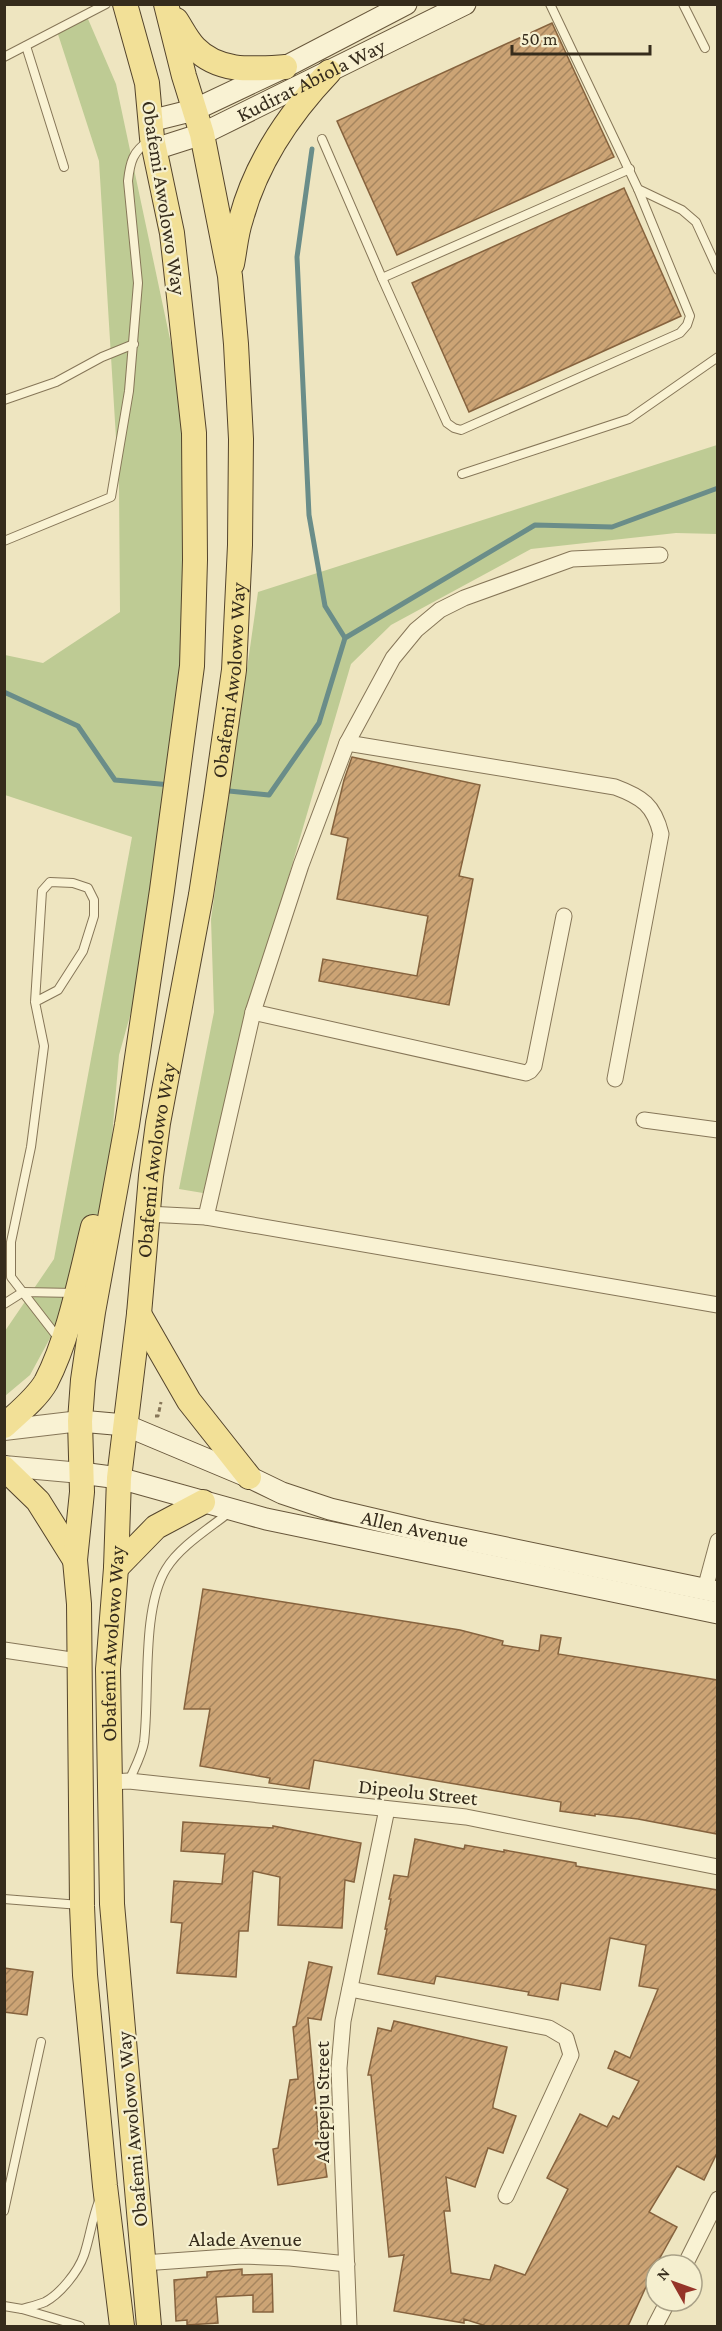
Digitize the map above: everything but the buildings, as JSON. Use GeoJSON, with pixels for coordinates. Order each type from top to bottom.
{"type":"FeatureCollection","features":[{"type":"Feature","properties":{"kind":"main road","name":"Obafemi Awolowo Way"},"geometry":{"type":"LineString","coordinates":[[122,2326],[105,2186],[85,1976],[81,1906],[79,1604],[75,1560],[82,1492],[80,1420],[93,1312],[139,1047],[192,666],[195,560],[194,433],[172,233],[152,136],[147,83],[125,4]]}},
{"type":"Feature","properties":{"kind":"main road","name":"Obafemi Awolowo Way"},"geometry":{"type":"LineString","coordinates":[[149,2326],[112,1904],[120,1781],[108,1669],[116,1568],[119,1478],[139,1314],[147,1214],[158,1123],[201,895],[234,670],[240,545],[241,439],[230,276],[202,134],[166,4]]}},
{"type":"Feature","properties":{"kind":"main road"},"geometry":{"type":"LineString","coordinates":[[166,4],[193,46],[208,57],[231,68],[285,67]]}},
{"type":"Feature","properties":{"kind":"main road","name":"Kudirat Abiola Way"},"geometry":{"type":"LineString","coordinates":[[152,136],[194,110],[285,67],[406,4]]}},
{"type":"Feature","properties":{"kind":"main road","name":"Kudirat Abiola Way"},"geometry":{"type":"LineString","coordinates":[[152,136],[202,134],[465,4]]}},
{"type":"Feature","properties":{"kind":"main road"},"geometry":{"type":"LineString","coordinates":[[230,276],[241,218],[257,175],[301,102],[329,72]]}},
{"type":"Feature","properties":{"kind":"main road"},"geometry":{"type":"LineString","coordinates":[[4,1428],[41,1388],[62,1342],[77,1293],[139,1047]]}},
{"type":"Feature","properties":{"kind":"main road"},"geometry":{"type":"LineString","coordinates":[[139,1314],[189,1401],[249,1477]]}},
{"type":"Feature","properties":{"kind":"main road","name":"Allen Avenue"},"geometry":{"type":"LineString","coordinates":[[80,1420],[125,1425],[282,1493],[330,1509],[424,1531],[711,1590]]}},
{"type":"Feature","properties":{"kind":"main road"},"geometry":{"type":"LineString","coordinates":[[4,1467],[38,1501],[75,1560]]}},
{"type":"Feature","properties":{"kind":"main road","name":"Allen Avenue"},"geometry":{"type":"LineString","coordinates":[[81,1473],[119,1478],[232,1510],[717,1614]]}},
{"type":"Feature","properties":{"kind":"main road"},"geometry":{"type":"LineString","coordinates":[[116,1568],[156,1527],[203,1502]]}},
{"type":"Feature","properties":{"kind":"street"},"geometry":{"type":"LineString","coordinates":[[206,1217],[253,1012],[301,864],[347,743],[393,658],[416,630],[440,610],[464,598],[572,559],[660,555]]}},
{"type":"Feature","properties":{"kind":"street"},"geometry":{"type":"LineString","coordinates":[[347,743],[615,787],[634,794],[647,804],[657,819],[662,834],[615,1079]]}},
{"type":"Feature","properties":{"kind":"street"},"geometry":{"type":"LineString","coordinates":[[253,1012],[526,1072],[530,1071],[534,1066],[564,916]]}},
{"type":"Feature","properties":{"kind":"street"},"geometry":{"type":"LineString","coordinates":[[644,1120],[717,1130]]}},
{"type":"Feature","properties":{"kind":"street"},"geometry":{"type":"LineString","coordinates":[[147,1214],[206,1217],[717,1305]]}},
{"type":"Feature","properties":{"kind":"street"},"geometry":{"type":"LineString","coordinates":[[4,1428],[80,1420]]}},
{"type":"Feature","properties":{"kind":"street"},"geometry":{"type":"LineString","coordinates":[[4,1467],[81,1473]]}},
{"type":"Feature","properties":{"kind":"street"},"geometry":{"type":"LineString","coordinates":[[711,1590],[717,1541]]}},
{"type":"Feature","properties":{"kind":"street"},"geometry":{"type":"LineString","coordinates":[[4,1650],[78,1661]]}},
{"type":"Feature","properties":{"kind":"street","name":"Dipeolu Street"},"geometry":{"type":"LineString","coordinates":[[120,1781],[465,1816],[717,1867]]}},
{"type":"Feature","properties":{"kind":"street","name":"Adepeju Street"},"geometry":{"type":"LineString","coordinates":[[353,2325],[347,2264],[339,2068],[344,2021],[387,1809]]}},
{"type":"Feature","properties":{"kind":"street"},"geometry":{"type":"LineString","coordinates":[[350,1989],[549,2028],[566,2038],[571,2055],[506,2196]]}},
{"type":"Feature","properties":{"kind":"street"},"geometry":{"type":"LineString","coordinates":[[691,2253],[717,2199]]}},
{"type":"Feature","properties":{"kind":"street","name":"Alade Avenue"},"geometry":{"type":"LineString","coordinates":[[143,2263],[242,2256],[347,2264]]}},
{"type":"Feature","properties":{"kind":"lane"},"geometry":{"type":"LineString","coordinates":[[4,57],[106,4]]}},
{"type":"Feature","properties":{"kind":"lane"},"geometry":{"type":"LineString","coordinates":[[322,139],[447,423],[454,428],[461,430],[680,333],[687,325],[690,316],[630,169],[550,4]]}},
{"type":"Feature","properties":{"kind":"lane"},"geometry":{"type":"LineString","coordinates":[[683,4],[705,48]]}},
{"type":"Feature","properties":{"kind":"lane"},"geometry":{"type":"LineString","coordinates":[[26,46],[64,167]]}},
{"type":"Feature","properties":{"kind":"lane"},"geometry":{"type":"LineString","coordinates":[[4,541],[111,497],[129,391],[138,283],[128,181],[130,164],[137,149],[152,136]]}},
{"type":"Feature","properties":{"kind":"lane"},"geometry":{"type":"LineString","coordinates":[[382,278],[630,169]]}},
{"type":"Feature","properties":{"kind":"lane"},"geometry":{"type":"LineString","coordinates":[[638,189],[682,210],[696,222],[717,270]]}},
{"type":"Feature","properties":{"kind":"lane"},"geometry":{"type":"LineString","coordinates":[[4,400],[56,382],[102,357],[134,344]]}},
{"type":"Feature","properties":{"kind":"lane"},"geometry":{"type":"LineString","coordinates":[[462,474],[629,419],[717,357]]}},
{"type":"Feature","properties":{"kind":"lane"},"geometry":{"type":"LineString","coordinates":[[35,1002],[58,990],[83,951],[94,916],[94,900],[88,888],[73,883],[50,882],[42,891],[35,1002],[44,1046],[31,1147],[11,1242],[8,1276],[62,1342]]}},
{"type":"Feature","properties":{"kind":"lane"},"geometry":{"type":"LineString","coordinates":[[4,1304],[23,1292],[77,1293]]}},
{"type":"Feature","properties":{"kind":"lane"},"geometry":{"type":"LineString","coordinates":[[120,1781],[144,1744],[151,1622],[158,1588],[166,1569],[179,1553],[232,1510]]}},
{"type":"Feature","properties":{"kind":"lane"},"geometry":{"type":"LineString","coordinates":[[4,1899],[81,1906]]}},
{"type":"Feature","properties":{"kind":"lane"},"geometry":{"type":"LineString","coordinates":[[4,2211],[41,2042]]}},
{"type":"Feature","properties":{"kind":"lane"},"geometry":{"type":"LineString","coordinates":[[22,2309],[44,2302],[55,2294],[78,2268],[84,2256],[92,2220],[105,2186]]}},
{"type":"Feature","properties":{"kind":"lane"},"geometry":{"type":"LineString","coordinates":[[4,2306],[80,2326]]}},
{"type":"Feature","properties":{"kind":"green space"},"geometry":{"type":"Polygon","coordinates":[[[85,12],[116,84],[174,358],[193,516],[183,667],[140,980],[119,1055],[112,1137],[112,1186],[80,1283],[30,1375],[5,1396],[5,1331],[54,1259],[132,837],[5,795],[5,655],[43,663],[120,612],[119,487],[99,161],[56,28],[85,12]]]}},
{"type":"Feature","properties":{"kind":"green space"},"geometry":{"type":"Polygon","coordinates":[[[717,445],[717,534],[676,533],[531,549],[391,625],[351,664],[243,1032],[203,1193],[179,1189],[214,1012],[211,919],[258,592],[717,445]]]}},
{"type":"Feature","properties":{"kind":"waterway"},"geometry":{"type":"LineString","coordinates":[[312,149],[297,257],[309,515],[325,606],[345,638]]}},
{"type":"Feature","properties":{"kind":"waterway"},"geometry":{"type":"LineString","coordinates":[[229,791],[269,795],[319,723],[345,638],[535,525],[612,527],[718,488]]}},
{"type":"Feature","properties":{"kind":"waterway"},"geometry":{"type":"LineString","coordinates":[[4,692],[78,726],[115,780],[171,785]]}}]}
